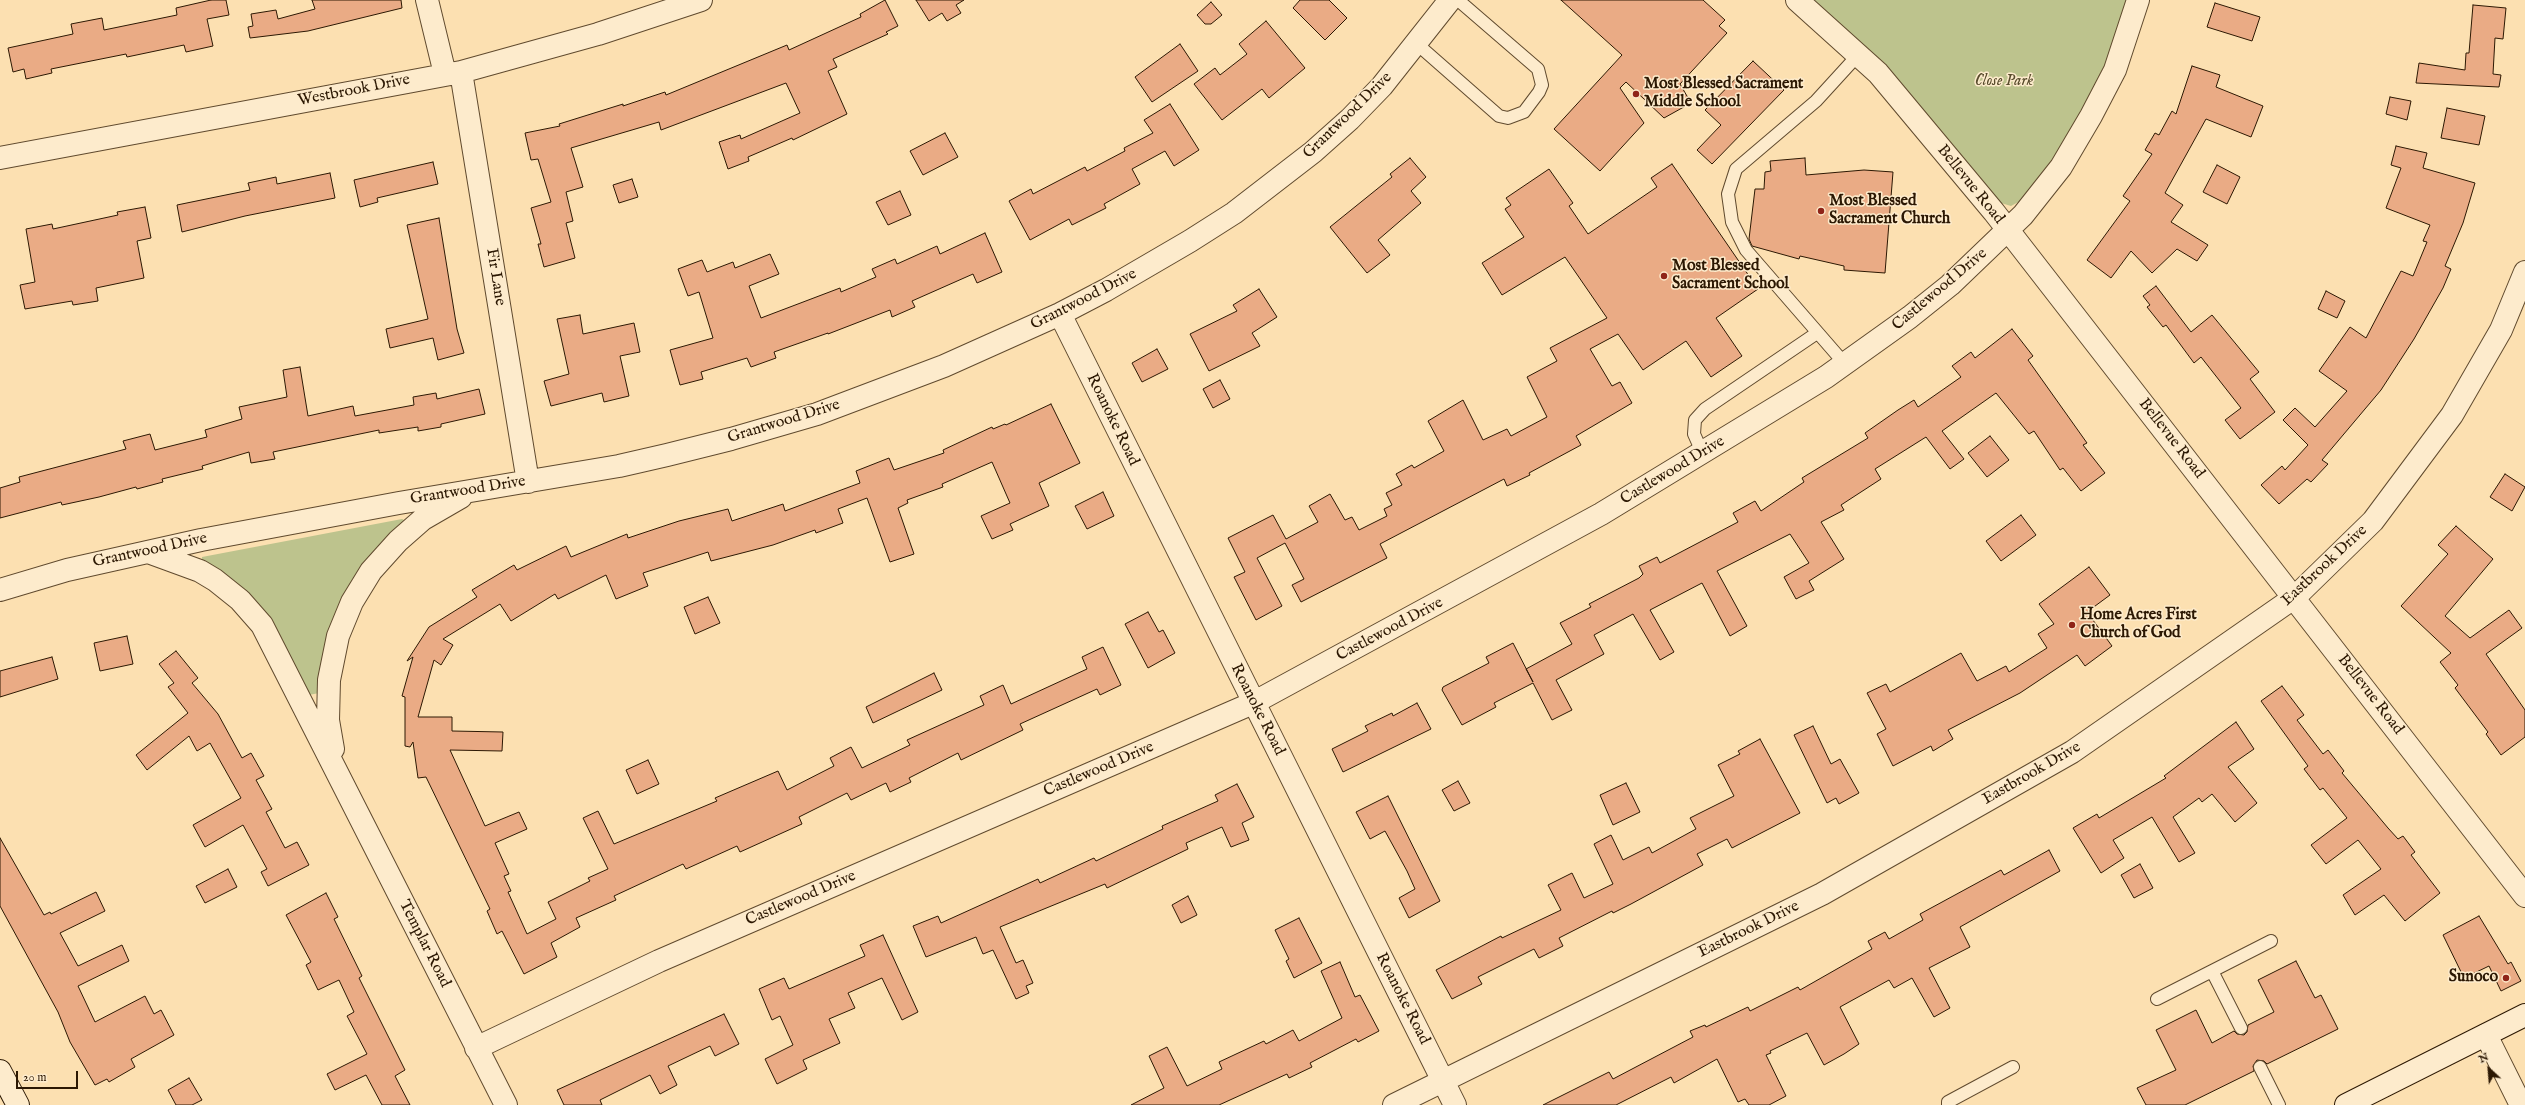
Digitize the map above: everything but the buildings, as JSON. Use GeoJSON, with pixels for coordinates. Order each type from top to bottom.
{"type":"FeatureCollection","features":[{"type":"Feature","properties":{"kind":"street","name":"Fir Lane"},"geometry":{"type":"LineString","coordinates":[[427,0],[453,73],[528,482]]}},
{"type":"Feature","properties":{"kind":"street","name":"Westbrook Drive"},"geometry":{"type":"LineString","coordinates":[[0,158],[453,73],[598,34],[701,0]]}},
{"type":"Feature","properties":{"kind":"street","name":"Grantwood Drive"},"geometry":{"type":"LineString","coordinates":[[0,590],[67,570],[302,520],[620,466],[667,455],[731,439],[817,414],[983,350],[1060,314],[1190,242],[1277,182],[1350,119],[1382,86],[1418,44],[1450,0]]}},
{"type":"Feature","properties":{"kind":"street","name":"Bellevue Road"},"geometry":{"type":"LineString","coordinates":[[1797,0],[1878,73],[2008,231],[2295,597],[2525,896]]}},
{"type":"Feature","properties":{"kind":"street","name":"Castlewood Drive"},"geometry":{"type":"LineString","coordinates":[[476,1048],[659,961],[1253,703],[1595,518],[1703,454],[1844,364],[1922,308],[2008,231],[2061,168],[2091,116],[2115,70],[2138,0]]}},
{"type":"Feature","properties":{"kind":"street","name":"Eastbrook Drive"},"geometry":{"type":"LineString","coordinates":[[1394,1105],[1822,894],[2072,752],[2295,597],[2373,521],[2452,415],[2501,330],[2525,272]]}},
{"type":"Feature","properties":{"kind":"street","name":"Roanoke Road"},"geometry":{"type":"LineString","coordinates":[[1060,314],[1455,1105]]}},
{"type":"Feature","properties":{"kind":"street","name":"Templar Road"},"geometry":{"type":"LineString","coordinates":[[344,783],[331,739],[328,700],[329,680],[338,636],[352,602],[371,571],[423,519],[475,490]]}},
{"type":"Feature","properties":{"kind":"street","name":"Templar Road"},"geometry":{"type":"LineString","coordinates":[[147,552],[200,571],[228,590],[251,611],[268,636],[344,783],[506,1105]]}},
{"type":"Feature","properties":{"kind":"street"},"geometry":{"type":"LineString","coordinates":[[2346,1105],[2525,1015]]}},
{"type":"Feature","properties":{"kind":"street"},"geometry":{"type":"LineString","coordinates":[[2486,1035],[2521,1105]]}},
{"type":"Feature","properties":{"kind":"street"},"geometry":{"type":"LineString","coordinates":[[0,1071],[9,1097]]}},
{"type":"Feature","properties":{"kind":"lane"},"geometry":{"type":"LineString","coordinates":[[1418,44],[1498,116],[1515,116],[1524,112],[1539,92],[1542,85],[1538,69],[1458,0]]}},
{"type":"Feature","properties":{"kind":"lane"},"geometry":{"type":"LineString","coordinates":[[1844,364],[1746,250],[1732,222],[1728,194],[1736,169],[1816,101],[1858,55]]}},
{"type":"Feature","properties":{"kind":"lane"},"geometry":{"type":"LineString","coordinates":[[1703,454],[1694,434],[1695,420],[1705,409],[1817,333]]}},
{"type":"Feature","properties":{"kind":"lane"},"geometry":{"type":"LineString","coordinates":[[2157,999],[2271,940]]}},
{"type":"Feature","properties":{"kind":"lane"},"geometry":{"type":"LineString","coordinates":[[2212,971],[2241,1028]]}},
{"type":"Feature","properties":{"kind":"lane"},"geometry":{"type":"LineString","coordinates":[[1948,1105],[1948,1102],[2014,1068]]}},
{"type":"Feature","properties":{"kind":"lane"},"geometry":{"type":"LineString","coordinates":[[2260,1068],[2279,1105]]}},
{"type":"Feature","properties":{"kind":"green space","name":"Close Park"},"geometry":{"type":"Polygon","coordinates":[[[1809,0],[2128,0],[2100,81],[2054,162],[2024,199],[2011,206],[2001,203],[1920,111],[1809,0]]]}},
{"type":"Feature","properties":{"kind":"green space"},"geometry":{"type":"Polygon","coordinates":[[[402,519],[408,522],[377,554],[319,693],[309,695],[202,565],[202,557],[402,519]]]}},
{"type":"Feature","properties":{"kind":"place","name":"Most Blessed Sacrament Middle School"},"geometry":{"type":"Point","coordinates":[1636,94]}},
{"type":"Feature","properties":{"kind":"place","name":"Most Blessed Sacrament Church"},"geometry":{"type":"Point","coordinates":[1821,211]}},
{"type":"Feature","properties":{"kind":"place","name":"Most Blessed Sacrament School"},"geometry":{"type":"Point","coordinates":[1664,276]}},
{"type":"Feature","properties":{"kind":"place","name":"Home Acres First Church of God"},"geometry":{"type":"Point","coordinates":[2072,625]}},
{"type":"Feature","properties":{"kind":"place","name":"Sunoco"},"geometry":{"type":"Point","coordinates":[2506,978]}}]}
